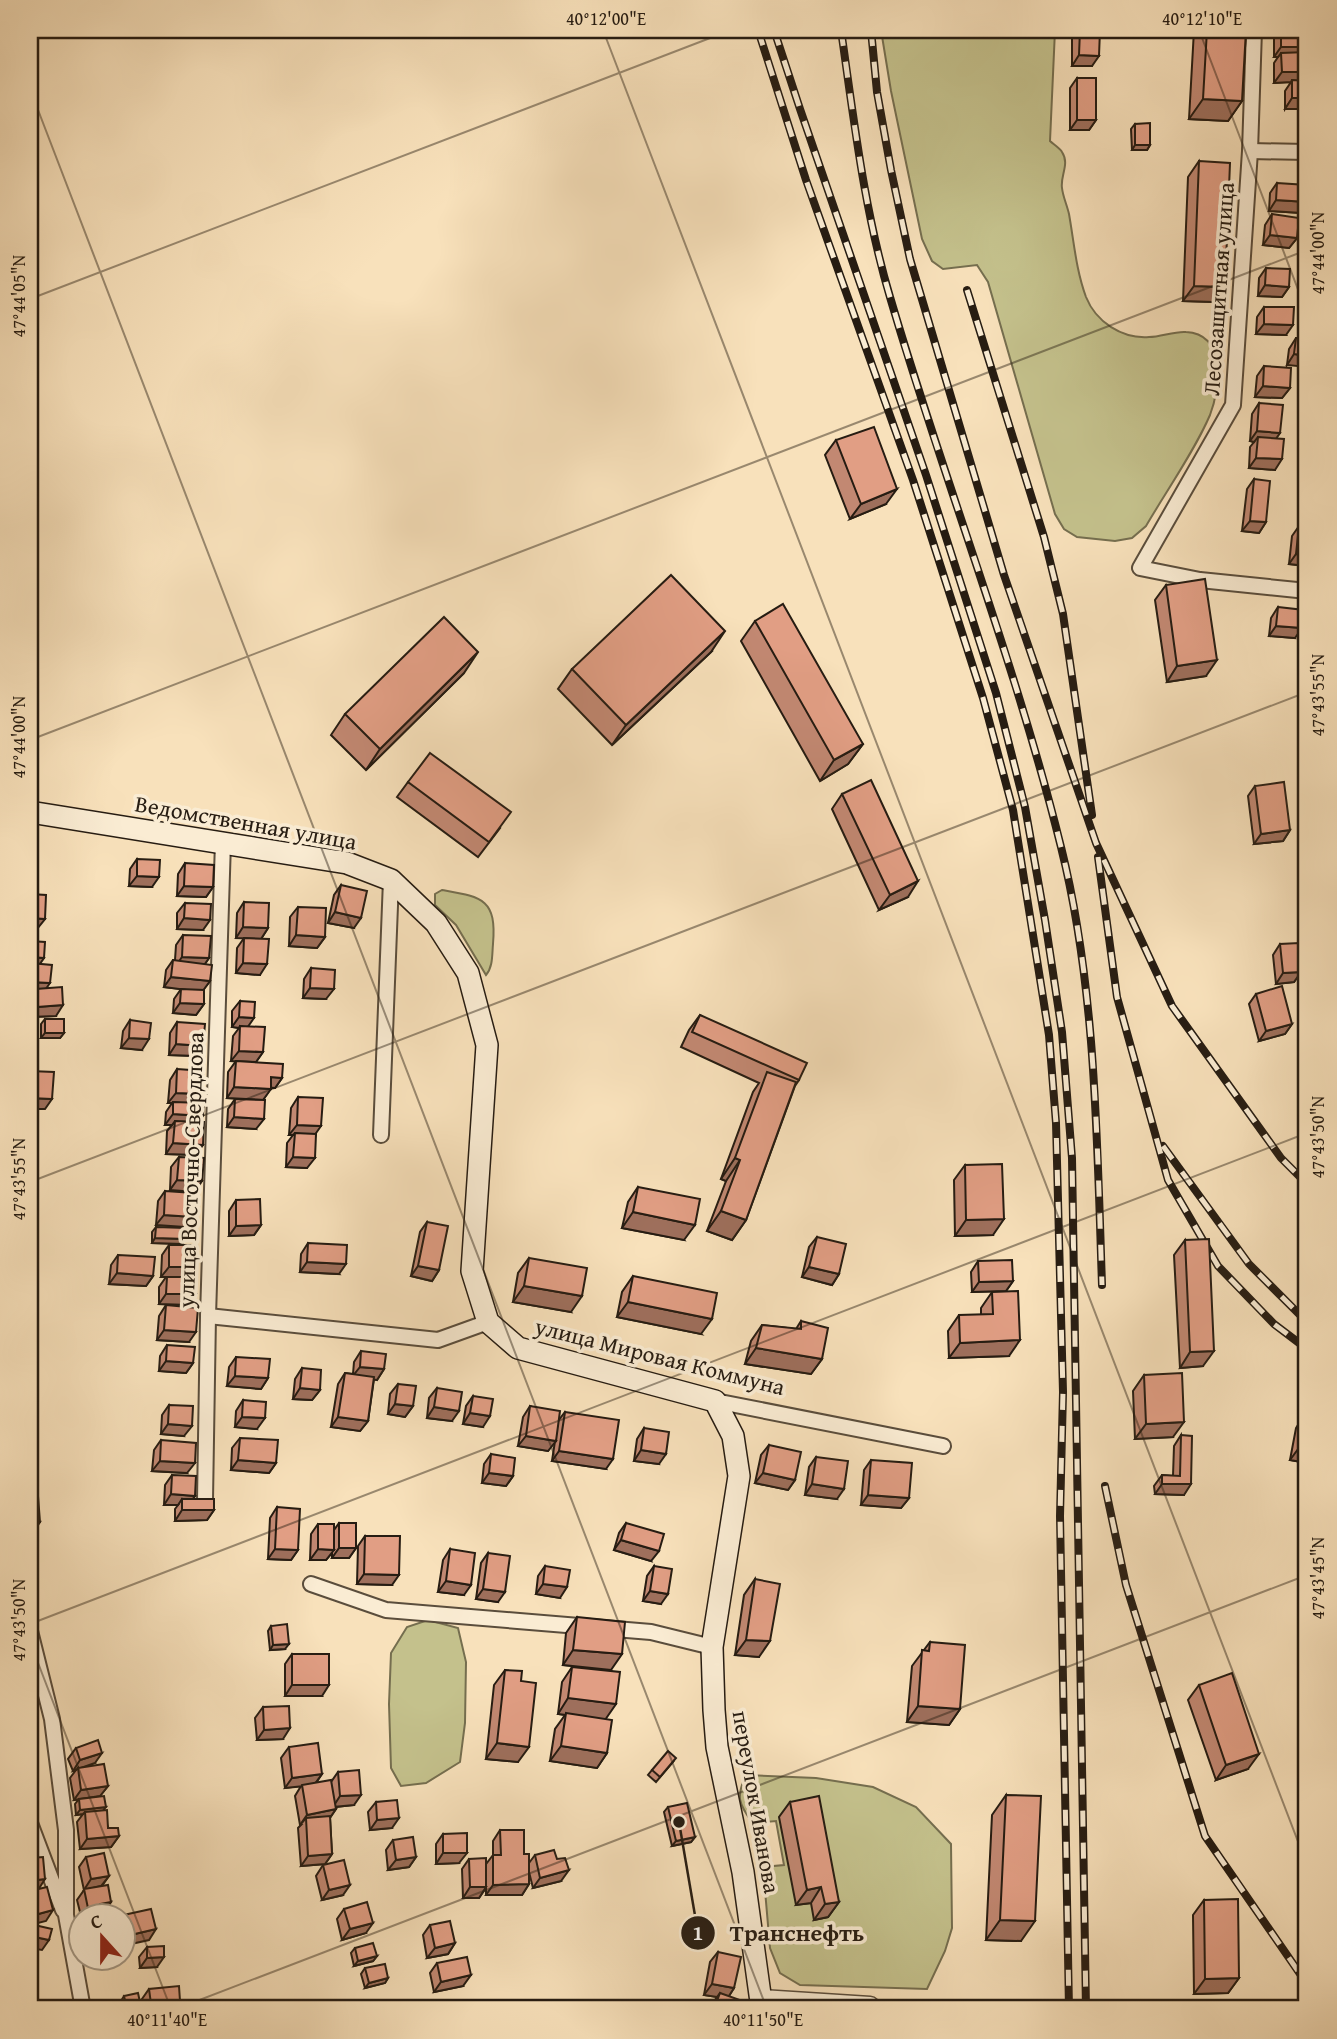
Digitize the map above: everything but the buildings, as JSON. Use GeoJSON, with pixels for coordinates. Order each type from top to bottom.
{"type":"FeatureCollection","features":[{"type":"Feature","properties":{"kind":"main road","name":"Ведомственная улица"},"geometry":{"type":"LineString","coordinates":[[30,811],[346,863],[391,880],[436,922],[468,973],[487,1045],[472,1271],[488,1322]]}},
{"type":"Feature","properties":{"kind":"main road","name":"улица Мировая Коммуна"},"geometry":{"type":"LineString","coordinates":[[488,1322],[518,1348],[715,1401]]}},
{"type":"Feature","properties":{"kind":"main road","name":"переулок Иванова"},"geometry":{"type":"LineString","coordinates":[[715,1401],[733,1436],[739,1476],[712,1647],[717,1747],[740,1855],[761,2004]]}},
{"type":"Feature","properties":{"kind":"street","name":"Лесозащитная улица"},"geometry":{"type":"LineString","coordinates":[[1254,30],[1250,150],[1233,405],[1140,568],[1200,580],[1307,591]]}},
{"type":"Feature","properties":{"kind":"street"},"geometry":{"type":"LineString","coordinates":[[1250,150],[1307,152]]}},
{"type":"Feature","properties":{"kind":"street","name":"улица Восточно-Свердлова"},"geometry":{"type":"LineString","coordinates":[[205,1500],[223,842]]}},
{"type":"Feature","properties":{"kind":"street"},"geometry":{"type":"LineString","coordinates":[[381,1135],[391,880]]}},
{"type":"Feature","properties":{"kind":"street"},"geometry":{"type":"LineString","coordinates":[[208,1317],[439,1340],[488,1322]]}},
{"type":"Feature","properties":{"kind":"street","name":"улица Мировая Коммуна"},"geometry":{"type":"LineString","coordinates":[[715,1401],[943,1446]]}},
{"type":"Feature","properties":{"kind":"street"},"geometry":{"type":"LineString","coordinates":[[311,1584],[386,1610],[651,1632],[712,1647]]}},
{"type":"Feature","properties":{"kind":"street"},"geometry":{"type":"LineString","coordinates":[[30,1632],[52,1719],[66,1830],[65,1915]]}},
{"type":"Feature","properties":{"kind":"street"},"geometry":{"type":"LineString","coordinates":[[30,1823],[65,1915],[83,2009]]}},
{"type":"Feature","properties":{"kind":"street"},"geometry":{"type":"LineString","coordinates":[[761,2004],[870,2006],[870,2009]]}},
{"type":"Feature","properties":{"kind":"shaded area"},"geometry":{"type":"Polygon","coordinates":[[[881,30],[1055,30],[1050,141],[1064,156],[1063,191],[1080,277],[1090,306],[1111,327],[1129,335],[1149,337],[1186,332],[1199,335],[1208,342],[1217,364],[1214,404],[1204,429],[1146,526],[1132,538],[1115,541],[1077,537],[1064,529],[1055,514],[988,282],[977,265],[943,269],[932,261],[922,239],[881,30]]]}},
{"type":"Feature","properties":{"kind":"shaded area"},"geometry":{"type":"Polygon","coordinates":[[[442,890],[476,898],[484,902],[489,909],[494,929],[491,965],[486,975],[456,925],[435,905],[435,894],[442,890]]]}},
{"type":"Feature","properties":{"kind":"shaded area"},"geometry":{"type":"Polygon","coordinates":[[[428,1620],[458,1628],[466,1662],[465,1723],[460,1762],[426,1783],[401,1786],[391,1768],[391,1653],[407,1627],[428,1620]]]}},
{"type":"Feature","properties":{"kind":"shaded area"},"geometry":{"type":"Polygon","coordinates":[[[746,1775],[816,1778],[873,1787],[916,1807],[951,1844],[952,1928],[945,1951],[927,1989],[800,1985],[780,1973],[770,1948],[763,1867],[784,1865],[776,1821],[753,1823],[744,1810],[740,1794],[746,1775]]]}},
{"type":"Feature","properties":{"kind":"railway"},"geometry":{"type":"LineString","coordinates":[[758,30],[806,180],[913,480],[983,698],[1013,810],[1049,1035],[1056,1123],[1063,1392],[1060,1516],[1069,2009]]}},
{"type":"Feature","properties":{"kind":"railway"},"geometry":{"type":"LineString","coordinates":[[774,30],[926,475],[996,693],[1025,807],[1045,920],[1062,1032],[1072,1158],[1086,2009]]}},
{"type":"Feature","properties":{"kind":"railway"},"geometry":{"type":"LineString","coordinates":[[841,30],[861,165],[881,264],[911,366],[1022,708],[1043,778],[1073,900],[1093,1064],[1102,1285]]}},
{"type":"Feature","properties":{"kind":"railway"},"geometry":{"type":"LineString","coordinates":[[871,30],[877,92],[910,259],[1004,575],[1096,843],[1172,1006],[1281,1158],[1307,1184]]}},
{"type":"Feature","properties":{"kind":"railway"},"geometry":{"type":"LineString","coordinates":[[967,290],[1044,537],[1063,614],[1092,815]]}},
{"type":"Feature","properties":{"kind":"railway"},"geometry":{"type":"LineString","coordinates":[[1098,857],[1117,997],[1168,1180],[1218,1266],[1274,1324],[1307,1349]]}},
{"type":"Feature","properties":{"kind":"railway"},"geometry":{"type":"LineString","coordinates":[[1163,1146],[1249,1264],[1307,1322]]}},
{"type":"Feature","properties":{"kind":"railway"},"geometry":{"type":"LineString","coordinates":[[1105,1486],[1126,1585],[1205,1836],[1307,1984]]}},
{"type":"Feature","properties":{"kind":"place","name":"Транснефть"},"geometry":{"type":"Point","coordinates":[679,1822]}}]}
